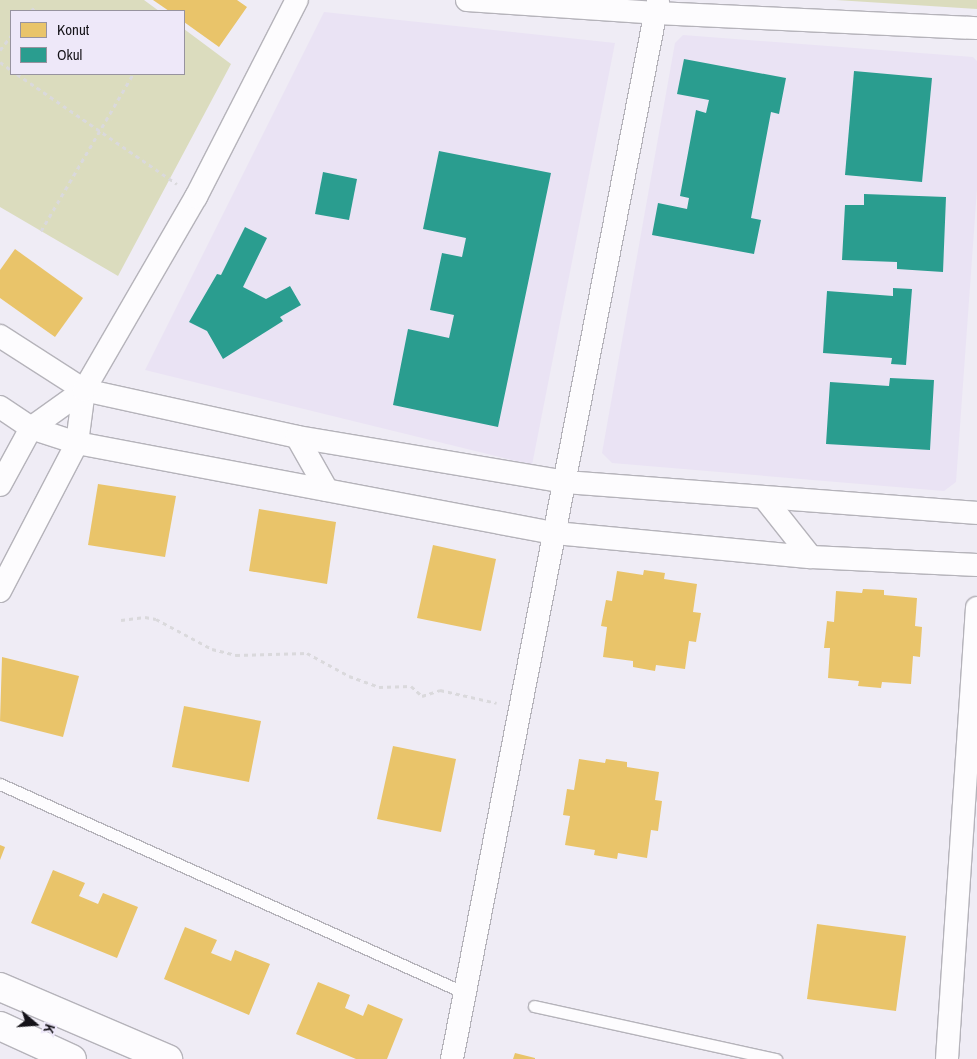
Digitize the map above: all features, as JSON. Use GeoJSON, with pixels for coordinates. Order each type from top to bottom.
{"type":"FeatureCollection","features":[{"type":"Feature","properties":{"kind":"main road"},"geometry":{"type":"LineString","coordinates":[[0,987],[168,1059]]}},
{"type":"Feature","properties":{"kind":"main road"},"geometry":{"type":"LineString","coordinates":[[0,1026],[72,1059]]}},
{"type":"Feature","properties":{"kind":"street"},"geometry":{"type":"LineString","coordinates":[[0,591],[77,443],[84,390],[196,197],[297,0]]}},
{"type":"Feature","properties":{"kind":"street"},"geometry":{"type":"LineString","coordinates":[[467,0],[657,7],[977,28]]}},
{"type":"Feature","properties":{"kind":"street"},"geometry":{"type":"LineString","coordinates":[[452,1059],[566,482],[657,7]]}},
{"type":"Feature","properties":{"kind":"street"},"geometry":{"type":"LineString","coordinates":[[0,336],[84,390],[297,437],[566,482],[766,499],[977,513]]}},
{"type":"Feature","properties":{"kind":"street"},"geometry":{"type":"LineString","coordinates":[[0,485],[31,428],[84,390]]}},
{"type":"Feature","properties":{"kind":"street"},"geometry":{"type":"LineString","coordinates":[[0,407],[31,428],[77,443],[555,533],[811,557],[977,565]]}},
{"type":"Feature","properties":{"kind":"street"},"geometry":{"type":"LineString","coordinates":[[297,437],[327,490]]}},
{"type":"Feature","properties":{"kind":"street"},"geometry":{"type":"LineString","coordinates":[[766,499],[811,557]]}},
{"type":"Feature","properties":{"kind":"street"},"geometry":{"type":"LineString","coordinates":[[947,1059],[977,608]]}},
{"type":"Feature","properties":{"kind":"lane"},"geometry":{"type":"LineString","coordinates":[[0,784],[464,993]]}},
{"type":"Feature","properties":{"kind":"lane"},"geometry":{"type":"LineString","coordinates":[[534,1006],[776,1059]]}},
{"type":"Feature","properties":{"kind":"path"},"geometry":{"type":"LineString","coordinates":[[32,10],[35,7]]}},
{"type":"Feature","properties":{"kind":"path"},"geometry":{"type":"LineString","coordinates":[[0,50],[10,37]]}},
{"type":"Feature","properties":{"kind":"path"},"geometry":{"type":"LineString","coordinates":[[18,75],[196,197]]}},
{"type":"Feature","properties":{"kind":"path"},"geometry":{"type":"LineString","coordinates":[[41,231],[132,75]]}},
{"type":"Feature","properties":{"kind":"path"},"geometry":{"type":"LineString","coordinates":[[121,620],[145,617],[156,620],[212,649],[236,655],[307,653],[349,676],[379,687],[411,686],[422,696],[440,690],[520,709]]}},
{"type":"Feature","properties":{"kind":"shaded area"},"geometry":{"type":"Polygon","coordinates":[[[324,12],[615,43],[532,465],[145,370],[324,12]]]}},
{"type":"Feature","properties":{"kind":"shaded area"},"geometry":{"type":"Polygon","coordinates":[[[683,35],[973,57],[977,61],[977,189],[956,482],[944,491],[612,463],[602,453],[675,43],[683,35]]]}},
{"type":"Feature","properties":{"kind":"green space"},"geometry":{"type":"Polygon","coordinates":[[[0,0],[144,0],[158,10],[10,10],[10,75],[185,75],[185,30],[231,64],[118,276],[0,207],[0,0]]]}},
{"type":"Feature","properties":{"kind":"green space"},"geometry":{"type":"Polygon","coordinates":[[[836,0],[977,0],[977,9],[836,0]]]}},
{"type":"Feature","properties":{"kind":"building: Konut"},"geometry":{"type":"Polygon","coordinates":[[[153,0],[237,0],[247,7],[219,47],[185,23],[185,10],[168,10],[153,0]]]}},
{"type":"Feature","properties":{"kind":"building: Konut"},"geometry":{"type":"Polygon","coordinates":[[[15,249],[83,298],[55,337],[0,298],[0,270],[15,249]]]}},
{"type":"Feature","properties":{"kind":"building: Konut"},"geometry":{"type":"Polygon","coordinates":[[[98,484],[176,496],[165,557],[88,545],[98,484]]]}},
{"type":"Feature","properties":{"kind":"building: Konut"},"geometry":{"type":"Polygon","coordinates":[[[259,509],[336,522],[327,584],[249,571],[259,509]]]}},
{"type":"Feature","properties":{"kind":"building: Konut"},"geometry":{"type":"Polygon","coordinates":[[[433,545],[496,559],[481,631],[417,618],[433,545]]]}},
{"type":"Feature","properties":{"kind":"building: Konut"},"geometry":{"type":"Polygon","coordinates":[[[644,570],[665,573],[664,579],[697,584],[693,612],[701,613],[696,642],[689,641],[685,669],[656,665],[655,671],[633,667],[633,661],[603,657],[607,627],[601,626],[606,600],[612,601],[617,571],[643,575],[644,570]]]}},
{"type":"Feature","properties":{"kind":"building: Konut"},"geometry":{"type":"Polygon","coordinates":[[[863,589],[884,590],[884,595],[917,598],[915,626],[922,627],[920,657],[913,656],[911,684],[882,682],[881,688],[858,686],[859,681],[828,678],[830,648],[824,648],[827,621],[834,622],[836,591],[862,593],[863,589]]]}},
{"type":"Feature","properties":{"kind":"building: Konut"},"geometry":{"type":"Polygon","coordinates":[[[2,657],[79,676],[63,737],[0,721],[2,657]]]}},
{"type":"Feature","properties":{"kind":"building: Konut"},"geometry":{"type":"Polygon","coordinates":[[[184,706],[261,721],[249,782],[172,767],[184,706]]]}},
{"type":"Feature","properties":{"kind":"building: Konut"},"geometry":{"type":"Polygon","coordinates":[[[393,746],[456,759],[441,832],[377,819],[393,746]]]}},
{"type":"Feature","properties":{"kind":"building: Konut"},"geometry":{"type":"Polygon","coordinates":[[[579,759],[605,763],[606,759],[627,762],[627,767],[659,772],[655,800],[662,801],[658,831],[651,830],[647,858],[618,853],[617,859],[594,855],[595,850],[565,845],[570,816],[563,815],[567,789],[574,790],[579,759]]]}},
{"type":"Feature","properties":{"kind":"building: Konut"},"geometry":{"type":"Polygon","coordinates":[[[0,845],[5,847],[0,860],[0,845]]]}},
{"type":"Feature","properties":{"kind":"building: Konut"},"geometry":{"type":"Polygon","coordinates":[[[53,870],[85,883],[79,896],[98,904],[103,893],[138,907],[117,958],[31,923],[53,870]]]}},
{"type":"Feature","properties":{"kind":"building: Konut"},"geometry":{"type":"Polygon","coordinates":[[[817,924],[906,936],[896,1011],[807,999],[817,924]]]}},
{"type":"Feature","properties":{"kind":"building: Konut"},"geometry":{"type":"Polygon","coordinates":[[[185,927],[217,940],[211,953],[231,961],[235,950],[270,964],[249,1015],[164,979],[185,927]]]}},
{"type":"Feature","properties":{"kind":"building: Konut"},"geometry":{"type":"Polygon","coordinates":[[[318,982],[350,995],[345,1008],[363,1016],[368,1004],[403,1019],[387,1059],[356,1059],[296,1034],[318,982]]]}},
{"type":"Feature","properties":{"kind":"building: Konut"},"geometry":{"type":"Polygon","coordinates":[[[515,1053],[535,1058],[535,1059],[513,1059],[515,1053]]]}},
{"type":"Feature","properties":{"kind":"building: Okul"},"geometry":{"type":"Polygon","coordinates":[[[684,59],[786,78],[779,114],[771,112],[751,218],[761,220],[754,254],[652,235],[658,203],[687,209],[689,198],[680,196],[696,110],[706,113],[709,100],[677,94],[684,59]]]}},
{"type":"Feature","properties":{"kind":"building: Okul"},"geometry":{"type":"Polygon","coordinates":[[[854,71],[932,78],[922,182],[845,175],[854,71]]]}},
{"type":"Feature","properties":{"kind":"building: Okul"},"geometry":{"type":"Polygon","coordinates":[[[439,151],[551,173],[498,427],[393,405],[408,329],[449,338],[454,315],[430,310],[442,253],[462,257],[466,238],[423,229],[439,151]]]}},
{"type":"Feature","properties":{"kind":"building: Okul"},"geometry":{"type":"Polygon","coordinates":[[[323,172],[357,179],[349,220],[315,214],[323,172]]]}},
{"type":"Feature","properties":{"kind":"building: Okul"},"geometry":{"type":"Polygon","coordinates":[[[864,194],[946,197],[943,272],[897,269],[897,262],[842,260],[845,205],[864,205],[864,194]]]}},
{"type":"Feature","properties":{"kind":"building: Okul"},"geometry":{"type":"Polygon","coordinates":[[[245,227],[267,238],[243,287],[266,299],[290,286],[301,305],[280,317],[283,321],[223,359],[207,331],[189,322],[217,274],[221,275],[245,227]]]}},
{"type":"Feature","properties":{"kind":"building: Okul"},"geometry":{"type":"Polygon","coordinates":[[[893,288],[912,289],[906,365],[891,364],[892,358],[823,353],[827,291],[893,296],[893,288]]]}},
{"type":"Feature","properties":{"kind":"building: Okul"},"geometry":{"type":"Polygon","coordinates":[[[890,378],[934,380],[930,450],[826,444],[830,382],[889,386],[890,378]]]}}]}
